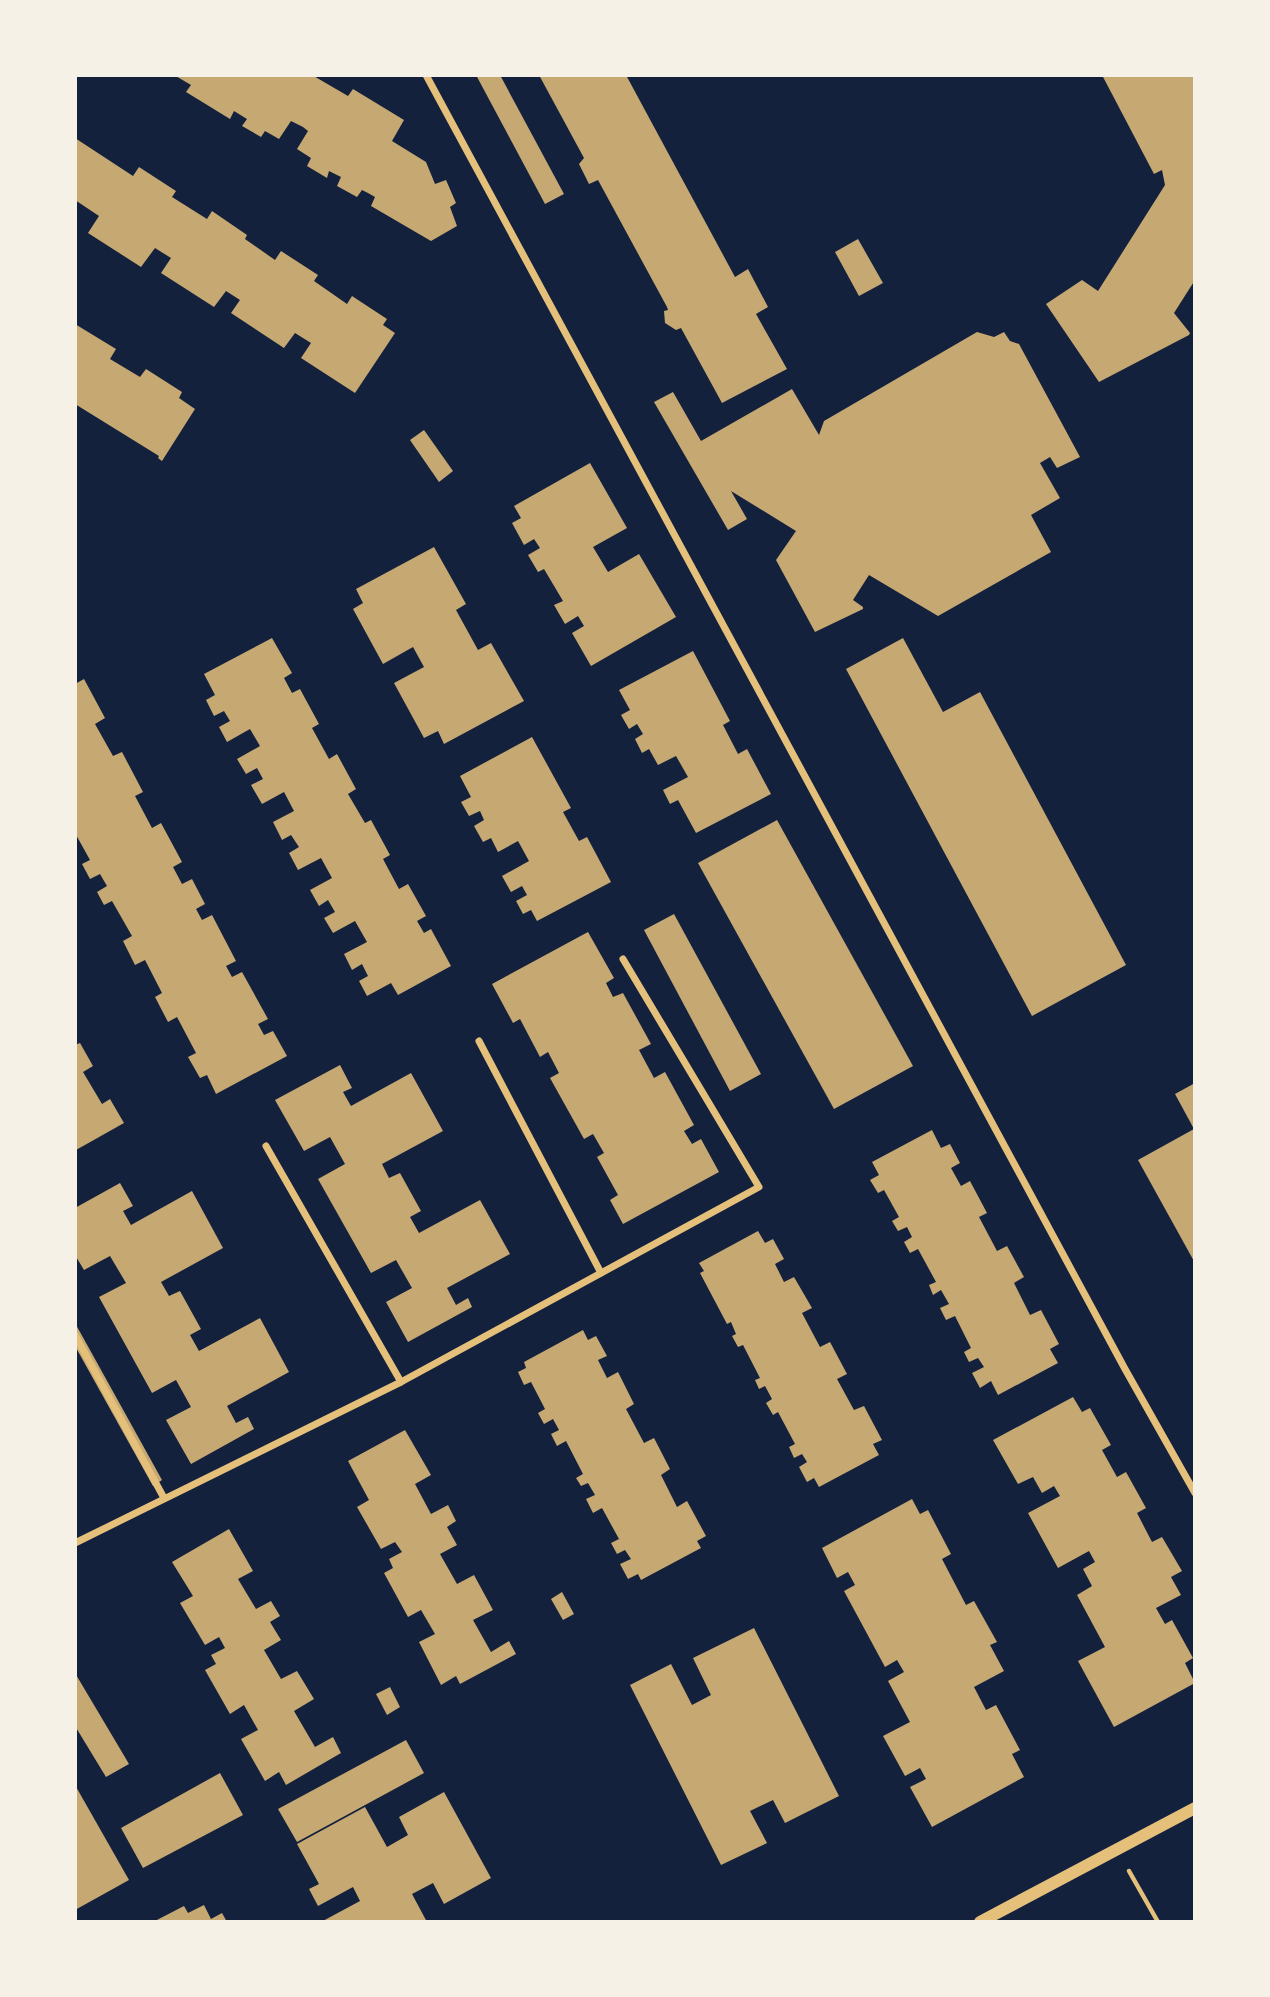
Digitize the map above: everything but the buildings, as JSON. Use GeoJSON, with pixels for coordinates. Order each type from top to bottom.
{"type":"FeatureCollection","features":[{"type":"Feature","properties":{"kind":"street"},"geometry":{"type":"LineString","coordinates":[[426,75],[1112,1345],[1195,1493]]}},
{"type":"Feature","properties":{"kind":"street"},"geometry":{"type":"LineString","coordinates":[[75,1543],[401,1382],[759,1187],[624,958]]}},
{"type":"Feature","properties":{"kind":"street"},"geometry":{"type":"LineString","coordinates":[[480,1041],[601,1273]]}},
{"type":"Feature","properties":{"kind":"street"},"geometry":{"type":"LineString","coordinates":[[266,1146],[401,1382]]}},
{"type":"Feature","properties":{"kind":"street"},"geometry":{"type":"LineString","coordinates":[[75,1335],[164,1498]]}},
{"type":"Feature","properties":{"kind":"street"},"geometry":{"type":"LineString","coordinates":[[980,1922],[1195,1808]]}},
{"type":"Feature","properties":{"kind":"path"},"geometry":{"type":"LineString","coordinates":[[1116,1849],[1158,1922]]}}]}
